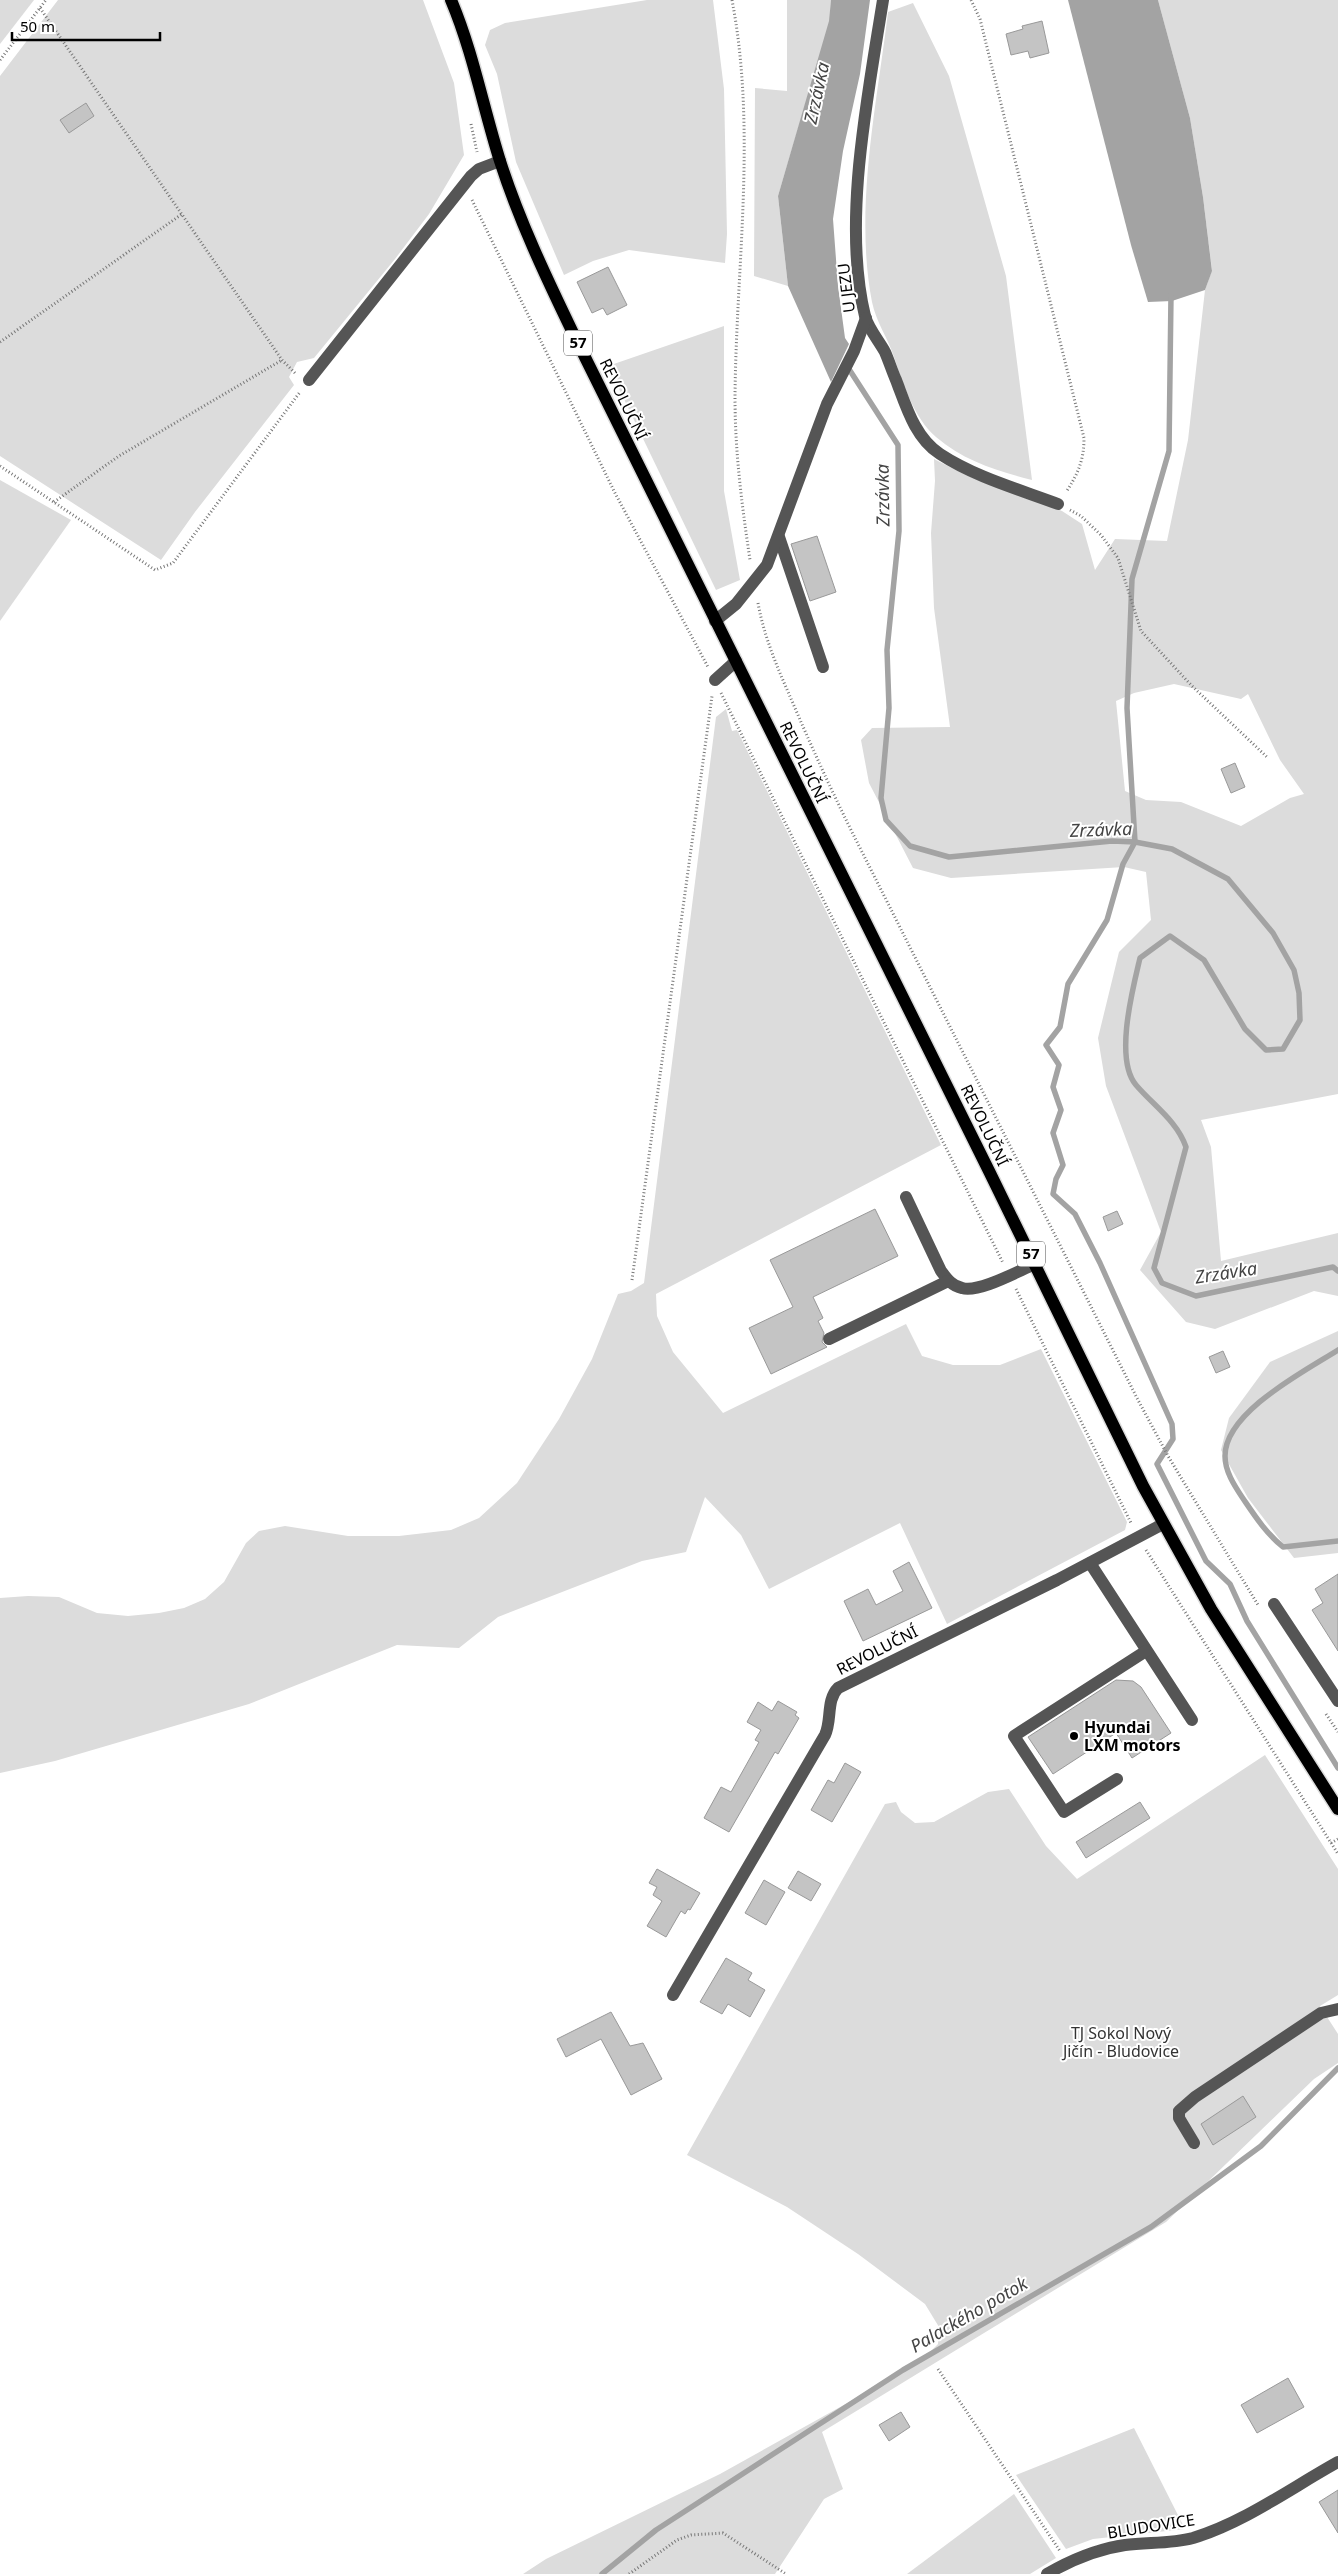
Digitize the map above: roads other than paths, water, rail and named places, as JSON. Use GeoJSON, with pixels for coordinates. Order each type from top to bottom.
{"type":"FeatureCollection","features":[{"type":"Feature","properties":{"kind":"main road","name":"REVOLUČNÍ"},"geometry":{"type":"LineString","coordinates":[[451,0],[463,28],[500,161],[546,277],[1163,1524],[1238,1654],[1338,1810]]}},
{"type":"Feature","properties":{"kind":"street","name":"U JEZU"},"geometry":{"type":"LineString","coordinates":[[883,0],[858,174],[857,233],[861,289],[866,318],[885,353],[914,426],[939,454],[982,476],[1058,504]]}},
{"type":"Feature","properties":{"kind":"street"},"geometry":{"type":"LineString","coordinates":[[309,380],[464,184],[479,169],[500,161]]}},
{"type":"Feature","properties":{"kind":"street"},"geometry":{"type":"LineString","coordinates":[[716,621],[736,604],[754,584],[767,565],[827,404],[854,351],[866,318]]}},
{"type":"Feature","properties":{"kind":"street"},"geometry":{"type":"LineString","coordinates":[[779,537],[823,667]]}},
{"type":"Feature","properties":{"kind":"street"},"geometry":{"type":"LineString","coordinates":[[714,680],[738,666]]}},
{"type":"Feature","properties":{"kind":"street"},"geometry":{"type":"LineString","coordinates":[[906,1197],[948,1281],[964,1289],[972,1288],[1035,1264]]}},
{"type":"Feature","properties":{"kind":"street"},"geometry":{"type":"LineString","coordinates":[[830,1339],[948,1281]]}},
{"type":"Feature","properties":{"kind":"street","name":"REVOLUČNÍ"},"geometry":{"type":"LineString","coordinates":[[674,1995],[827,1731],[834,1692],[852,1680],[1090,1563],[1163,1524]]}},
{"type":"Feature","properties":{"kind":"street"},"geometry":{"type":"LineString","coordinates":[[1090,1563],[1192,1720]]}},
{"type":"Feature","properties":{"kind":"street"},"geometry":{"type":"LineString","coordinates":[[1274,1604],[1338,1701]]}},
{"type":"Feature","properties":{"kind":"street"},"geometry":{"type":"LineString","coordinates":[[1117,1779],[1064,1812],[1014,1736],[1146,1651]]}},
{"type":"Feature","properties":{"kind":"street"},"geometry":{"type":"LineString","coordinates":[[1194,2143],[1179,2118],[1179,2111],[1195,2097],[1320,2013],[1338,2009]]}},
{"type":"Feature","properties":{"kind":"street","name":"BLUDOVICE"},"geometry":{"type":"LineString","coordinates":[[1047,2574],[1067,2562],[1112,2548],[1181,2540],[1213,2531],[1242,2517],[1338,2462]]}},
{"type":"Feature","properties":{"kind":"water"},"geometry":{"type":"Polygon","coordinates":[[[831,0],[870,0],[860,74],[843,151],[833,219],[838,286],[845,338],[849,344],[831,382],[788,286],[778,196],[829,21],[831,0]]]}},
{"type":"Feature","properties":{"kind":"water"},"geometry":{"type":"Polygon","coordinates":[[[1068,0],[1158,0],[1190,118],[1203,197],[1212,271],[1205,290],[1172,301],[1148,302],[1131,245],[1068,0]]]}},
{"type":"Feature","properties":{"kind":"waterway"},"geometry":{"type":"LineString","coordinates":[[1171,295],[1169,451],[1132,579],[1127,708],[1135,842],[1123,864],[1107,920],[1068,984],[1060,1027],[1046,1045],[1059,1065],[1053,1087],[1061,1110],[1053,1133],[1063,1165],[1056,1179],[1053,1194],[1075,1214],[1100,1263],[1172,1424],[1173,1439],[1157,1464],[1206,1561],[1230,1584],[1247,1621],[1338,1768]]}},
{"type":"Feature","properties":{"kind":"waterway","name":"Zrzávka"},"geometry":{"type":"LineString","coordinates":[[847,366],[898,445],[899,531],[887,650],[889,708],[881,798],[886,820],[910,846],[949,857],[1112,841],[1135,842],[1172,849],[1228,879],[1273,933],[1294,970],[1299,993],[1300,1020],[1283,1049],[1266,1050],[1245,1029],[1204,960],[1170,936],[1140,958],[1127,1023],[1126,1058],[1136,1085],[1171,1121],[1186,1147],[1154,1268],[1162,1283],[1196,1296],[1333,1267],[1338,1271]]}},
{"type":"Feature","properties":{"kind":"waterway","name":"Zrzávka"},"geometry":{"type":"LineString","coordinates":[[1338,1350],[1269,1394],[1252,1409],[1238,1424],[1229,1440],[1225,1456],[1225,1462],[1233,1483],[1261,1524],[1283,1547],[1338,1541]]}},
{"type":"Feature","properties":{"kind":"waterway","name":"Palackého potok"},"geometry":{"type":"LineString","coordinates":[[602,2574],[656,2530],[903,2370],[1151,2227],[1261,2146],[1338,2068]]}},
{"type":"Feature","properties":{"kind":"place","name":"Hyundai LXM motors"},"geometry":{"type":"Point","coordinates":[1074,1736]}},
{"type":"Feature","properties":{"kind":"park label","name":"TJ Sokol Nový Jičín - Bludovice"},"geometry":{"type":"Point","coordinates":[1121,2042]}}]}
